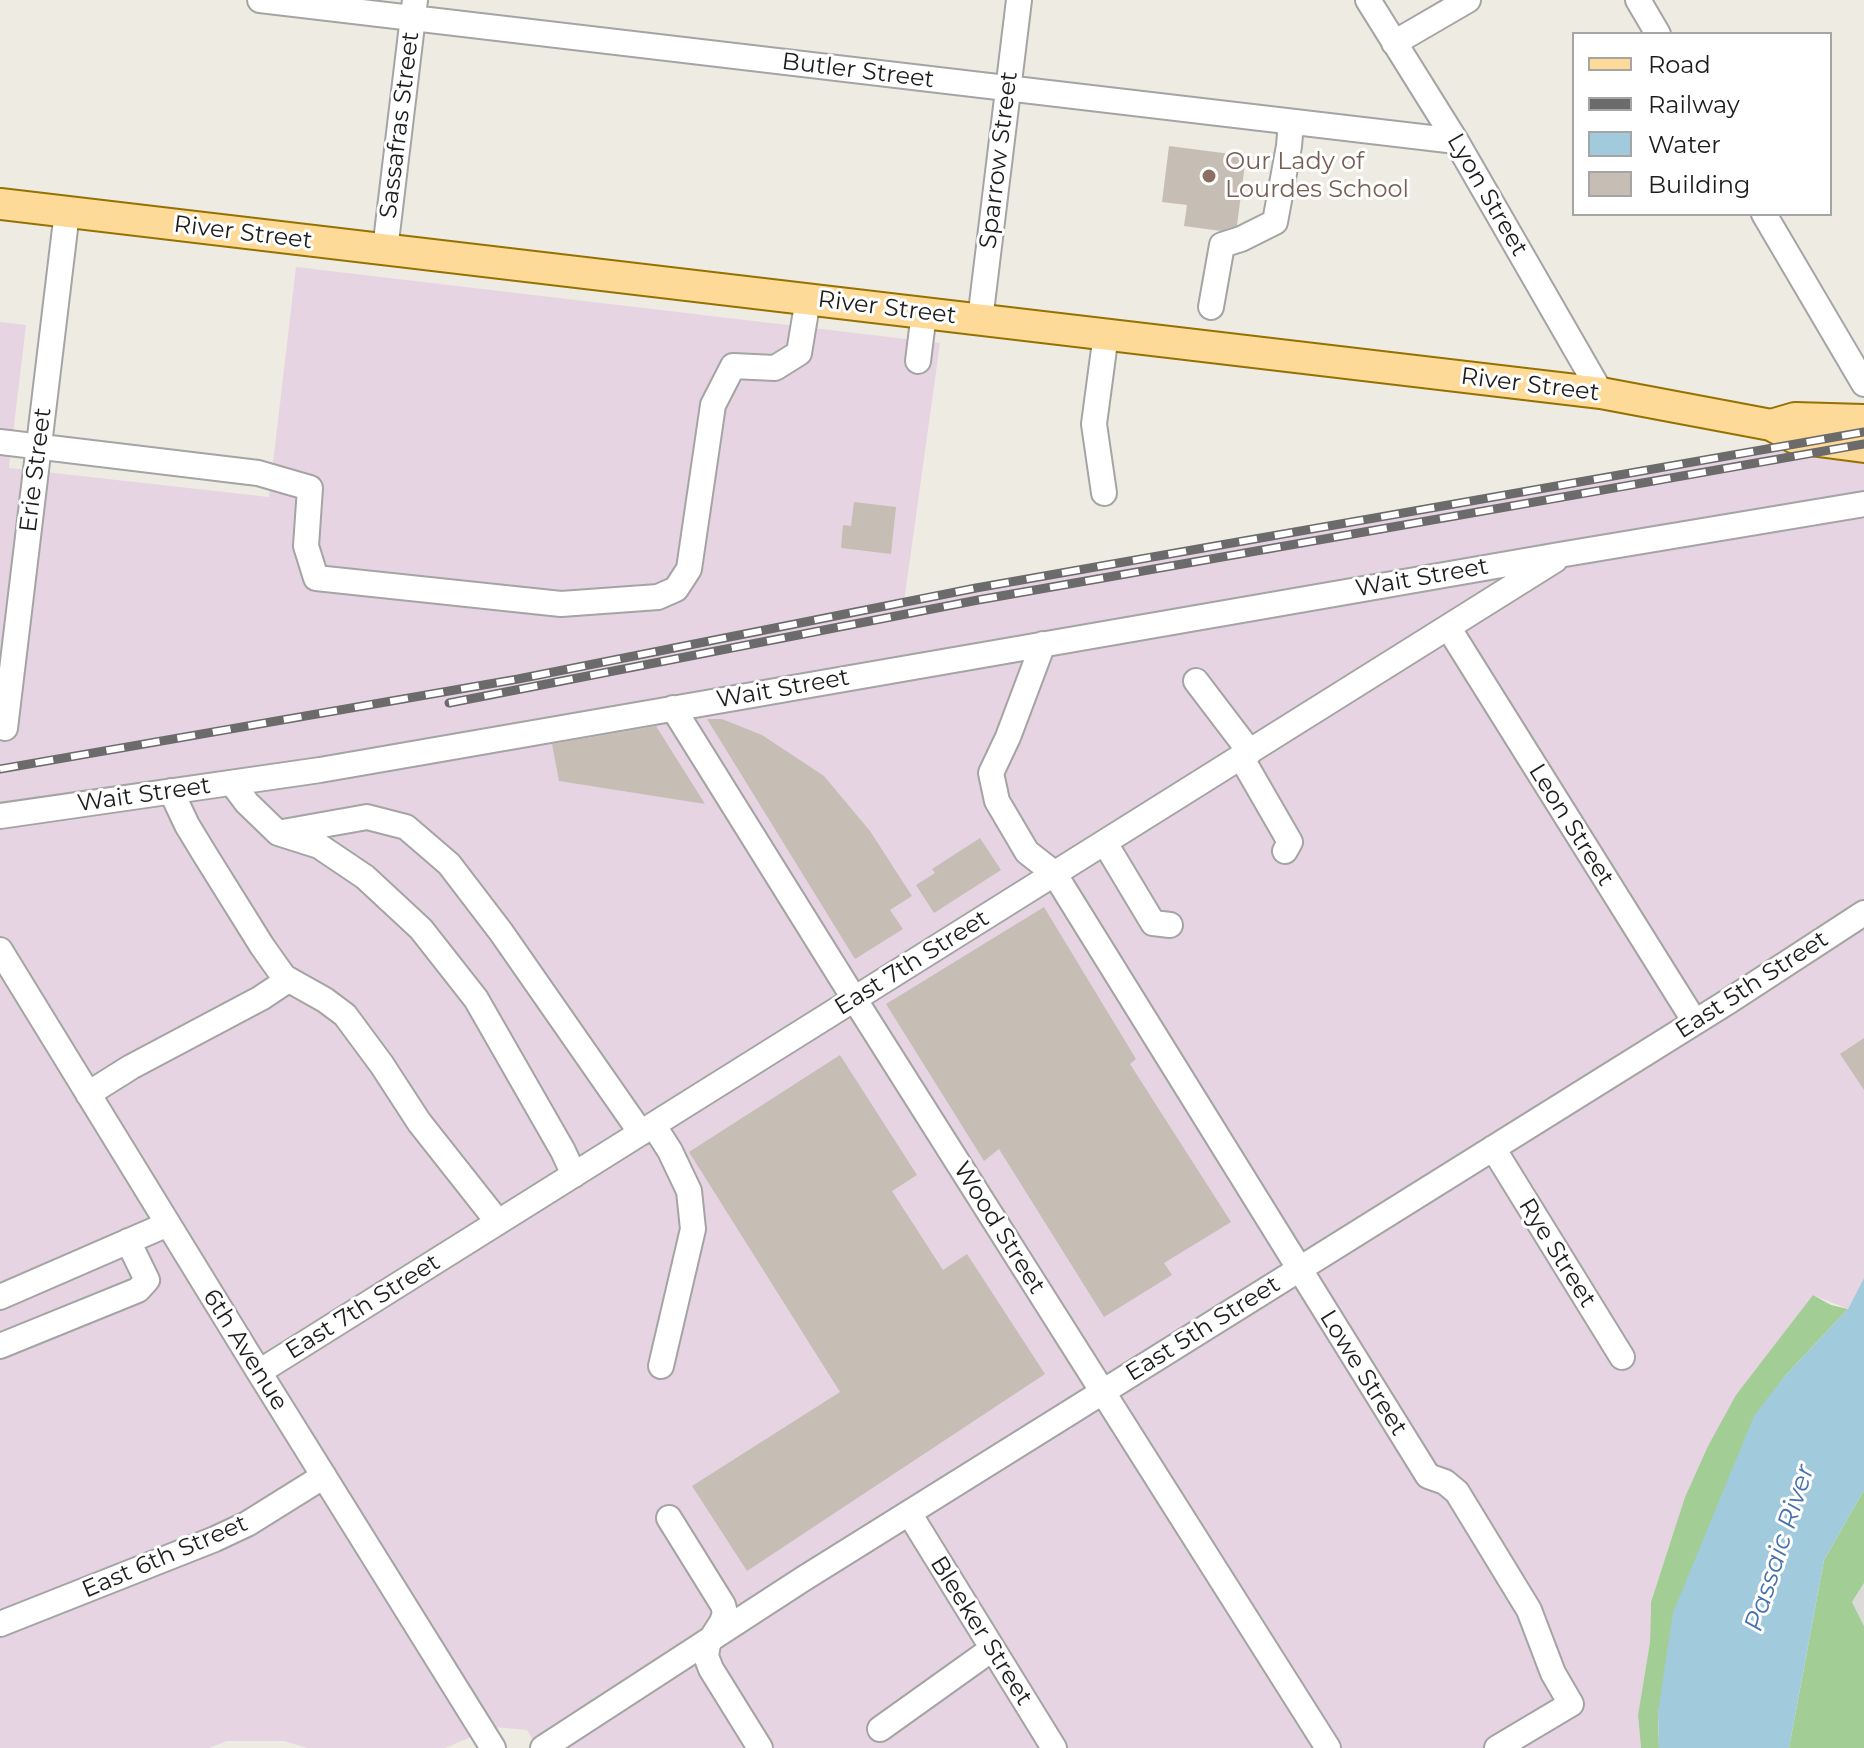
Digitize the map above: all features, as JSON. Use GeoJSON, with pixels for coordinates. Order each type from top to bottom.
{"type":"FeatureCollection","features":[{"type":"Feature","properties":{"kind":"main road","name":"River Street"},"geometry":{"type":"LineString","coordinates":[[0,204],[1601,393],[1771,425],[1795,438],[1864,447]]}},
{"type":"Feature","properties":{"kind":"main road","name":"River Street"},"geometry":{"type":"LineString","coordinates":[[1771,425],[1795,418],[1864,420]]}},
{"type":"Feature","properties":{"kind":"street","name":"Butler Street"},"geometry":{"type":"LineString","coordinates":[[260,0],[414,9],[1008,88],[1456,141]]}},
{"type":"Feature","properties":{"kind":"street","name":"Sparrow Street"},"geometry":{"type":"LineString","coordinates":[[980,320],[1019,0]]}},
{"type":"Feature","properties":{"kind":"street","name":"Lyon Street"},"geometry":{"type":"LineString","coordinates":[[1368,0],[1456,141],[1601,393]]}},
{"type":"Feature","properties":{"kind":"street"},"geometry":{"type":"LineString","coordinates":[[1394,43],[1468,0]]}},
{"type":"Feature","properties":{"kind":"street"},"geometry":{"type":"LineString","coordinates":[[1638,0],[1657,32]]}},
{"type":"Feature","properties":{"kind":"street","name":"Sassafras Street"},"geometry":{"type":"LineString","coordinates":[[385,250],[414,9]]}},
{"type":"Feature","properties":{"kind":"street"},"geometry":{"type":"LineString","coordinates":[[1211,307],[1222,245],[1275,222],[1291,122]]}},
{"type":"Feature","properties":{"kind":"street","name":"Erie Street"},"geometry":{"type":"LineString","coordinates":[[5,728],[67,212]]}},
{"type":"Feature","properties":{"kind":"street"},"geometry":{"type":"LineString","coordinates":[[1765,216],[1864,384]]}},
{"type":"Feature","properties":{"kind":"street"},"geometry":{"type":"LineString","coordinates":[[0,442],[258,473],[310,488],[306,546],[316,578],[561,604],[658,597],[676,589],[689,569],[713,405],[733,366],[775,368],[799,353],[808,299]]}},
{"type":"Feature","properties":{"kind":"street"},"geometry":{"type":"LineString","coordinates":[[918,361],[924,313]]}},
{"type":"Feature","properties":{"kind":"street"},"geometry":{"type":"LineString","coordinates":[[1104,493],[1094,424],[1106,334]]}},
{"type":"Feature","properties":{"kind":"street"},"geometry":{"type":"LineString","coordinates":[[1565,554],[1864,504]]}},
{"type":"Feature","properties":{"kind":"street","name":"East 7th Street"},"geometry":{"type":"LineString","coordinates":[[259,1372],[1565,554]]}},
{"type":"Feature","properties":{"kind":"street","name":"Wait Street"},"geometry":{"type":"LineString","coordinates":[[0,816],[320,770],[1565,554]]}},
{"type":"Feature","properties":{"kind":"street","name":"Leon Street"},"geometry":{"type":"LineString","coordinates":[[1448,627],[1695,1022]]}},
{"type":"Feature","properties":{"kind":"street","name":"Lowe Street"},"geometry":{"type":"LineString","coordinates":[[1043,644],[991,773],[997,801],[1027,852],[1054,873],[1428,1476],[1445,1482],[1457,1492],[1529,1610],[1553,1673],[1571,1704],[1497,1748]]}},
{"type":"Feature","properties":{"kind":"street"},"geometry":{"type":"LineString","coordinates":[[1196,681],[1245,754],[1290,842],[1285,851]]}},
{"type":"Feature","properties":{"kind":"street","name":"Wood Street"},"geometry":{"type":"LineString","coordinates":[[673,708],[1328,1748]]}},
{"type":"Feature","properties":{"kind":"street"},"geometry":{"type":"LineString","coordinates":[[232,783],[247,803],[278,833],[319,846],[365,877],[421,929],[476,999],[574,1175]]}},
{"type":"Feature","properties":{"kind":"street"},"geometry":{"type":"LineString","coordinates":[[171,791],[187,825],[284,977],[345,1015],[419,1122],[498,1222]]}},
{"type":"Feature","properties":{"kind":"street"},"geometry":{"type":"LineString","coordinates":[[278,833],[367,817],[406,827],[458,875],[647,1130],[670,1151],[689,1191],[693,1229],[661,1366]]}},
{"type":"Feature","properties":{"kind":"street"},"geometry":{"type":"LineString","coordinates":[[1105,843],[1153,923],[1170,925]]}},
{"type":"Feature","properties":{"kind":"street","name":"East 5th Street"},"geometry":{"type":"LineString","coordinates":[[543,1748],[909,1513],[1864,913]]}},
{"type":"Feature","properties":{"kind":"street","name":"6th Avenue"},"geometry":{"type":"LineString","coordinates":[[0,950],[493,1748]]}},
{"type":"Feature","properties":{"kind":"street"},"geometry":{"type":"LineString","coordinates":[[88,1094],[141,1061],[261,998],[288,980]]}},
{"type":"Feature","properties":{"kind":"street","name":"Rye Street"},"geometry":{"type":"LineString","coordinates":[[1493,1148],[1622,1357]]}},
{"type":"Feature","properties":{"kind":"street"},"geometry":{"type":"LineString","coordinates":[[0,1297],[168,1224]]}},
{"type":"Feature","properties":{"kind":"street"},"geometry":{"type":"LineString","coordinates":[[0,1346],[138,1290],[147,1280],[128,1241]]}},
{"type":"Feature","properties":{"kind":"street","name":"East 6th Street"},"geometry":{"type":"LineString","coordinates":[[0,1624],[247,1524],[324,1476]]}},
{"type":"Feature","properties":{"kind":"street","name":"Bleeker Street"},"geometry":{"type":"LineString","coordinates":[[909,1513],[1054,1748]]}},
{"type":"Feature","properties":{"kind":"street"},"geometry":{"type":"LineString","coordinates":[[669,1518],[723,1605],[725,1613],[706,1656],[760,1748]]}},
{"type":"Feature","properties":{"kind":"street"},"geometry":{"type":"LineString","coordinates":[[880,1729],[992,1649]]}},
{"type":"Feature","properties":{"kind":"shaded area"},"geometry":{"type":"Polygon","coordinates":[[[296,267],[940,343],[904,602],[1864,431],[1864,1278],[1848,1309],[1813,1295],[1708,1446],[1685,1497],[1651,1602],[1650,1642],[1638,1715],[1641,1748],[538,1748],[527,1730],[494,1727],[445,1748],[307,1748],[284,1741],[227,1741],[209,1748],[0,1748],[0,322],[26,325],[9,468],[269,497],[296,267]]]}},
{"type":"Feature","properties":{"kind":"shaded area"},"geometry":{"type":"Polygon","coordinates":[[[1864,1583],[1864,1626],[1852,1602],[1864,1583]]]}},
{"type":"Feature","properties":{"kind":"green space"},"geometry":{"type":"Polygon","coordinates":[[[1813,1295],[1831,1305],[1848,1309],[1783,1378],[1658,1712],[1659,1748],[1641,1748],[1638,1715],[1650,1642],[1651,1602],[1685,1497],[1736,1395],[1813,1295]]]}},
{"type":"Feature","properties":{"kind":"green space"},"geometry":{"type":"Polygon","coordinates":[[[1864,1490],[1864,1583],[1852,1602],[1864,1626],[1864,1748],[1789,1748],[1824,1560],[1864,1490]]]}},
{"type":"Feature","properties":{"kind":"water","name":"Passaic River"},"geometry":{"type":"Polygon","coordinates":[[[1864,1278],[1864,1490],[1824,1560],[1789,1748],[1659,1748],[1658,1712],[1673,1613],[1754,1416],[1783,1378],[1848,1309],[1864,1278]]]}},
{"type":"Feature","properties":{"kind":"building"},"geometry":{"type":"Polygon","coordinates":[[[1169,146],[1246,156],[1236,233],[1184,226],[1187,205],[1162,202],[1169,146]]]}},
{"type":"Feature","properties":{"kind":"building"},"geometry":{"type":"Polygon","coordinates":[[[854,502],[896,507],[891,554],[841,548],[843,525],[851,526],[854,502]]]}},
{"type":"Feature","properties":{"kind":"building"},"geometry":{"type":"Polygon","coordinates":[[[707,719],[722,719],[762,735],[824,776],[870,831],[912,896],[890,910],[903,929],[855,959],[707,719]]]}},
{"type":"Feature","properties":{"kind":"building"},"geometry":{"type":"Polygon","coordinates":[[[656,726],[705,804],[559,781],[552,744],[656,726]]]}},
{"type":"Feature","properties":{"kind":"building"},"geometry":{"type":"Polygon","coordinates":[[[980,838],[1001,870],[934,913],[916,885],[935,873],[932,869],[980,838]]]}},
{"type":"Feature","properties":{"kind":"building"},"geometry":{"type":"Polygon","coordinates":[[[1044,907],[1136,1059],[1130,1064],[1231,1222],[1164,1263],[1172,1275],[1104,1317],[999,1149],[984,1161],[886,1004],[1044,907]]]}},
{"type":"Feature","properties":{"kind":"building"},"geometry":{"type":"Polygon","coordinates":[[[1864,1038],[1864,1090],[1840,1054],[1864,1038]]]}},
{"type":"Feature","properties":{"kind":"building"},"geometry":{"type":"Polygon","coordinates":[[[840,1055],[917,1175],[892,1191],[943,1270],[967,1254],[1045,1374],[747,1571],[692,1486],[840,1392],[689,1152],[840,1055]]]}},
{"type":"Feature","properties":{"kind":"railway"},"geometry":{"type":"LineString","coordinates":[[0,769],[518,679],[976,588],[1864,432]]}},
{"type":"Feature","properties":{"kind":"railway"},"geometry":{"type":"LineString","coordinates":[[449,703],[978,600],[1864,444]]}},
{"type":"Feature","properties":{"kind":"place","name":"Our Lady of Lourdes School"},"geometry":{"type":"Point","coordinates":[1209,176]}}]}
